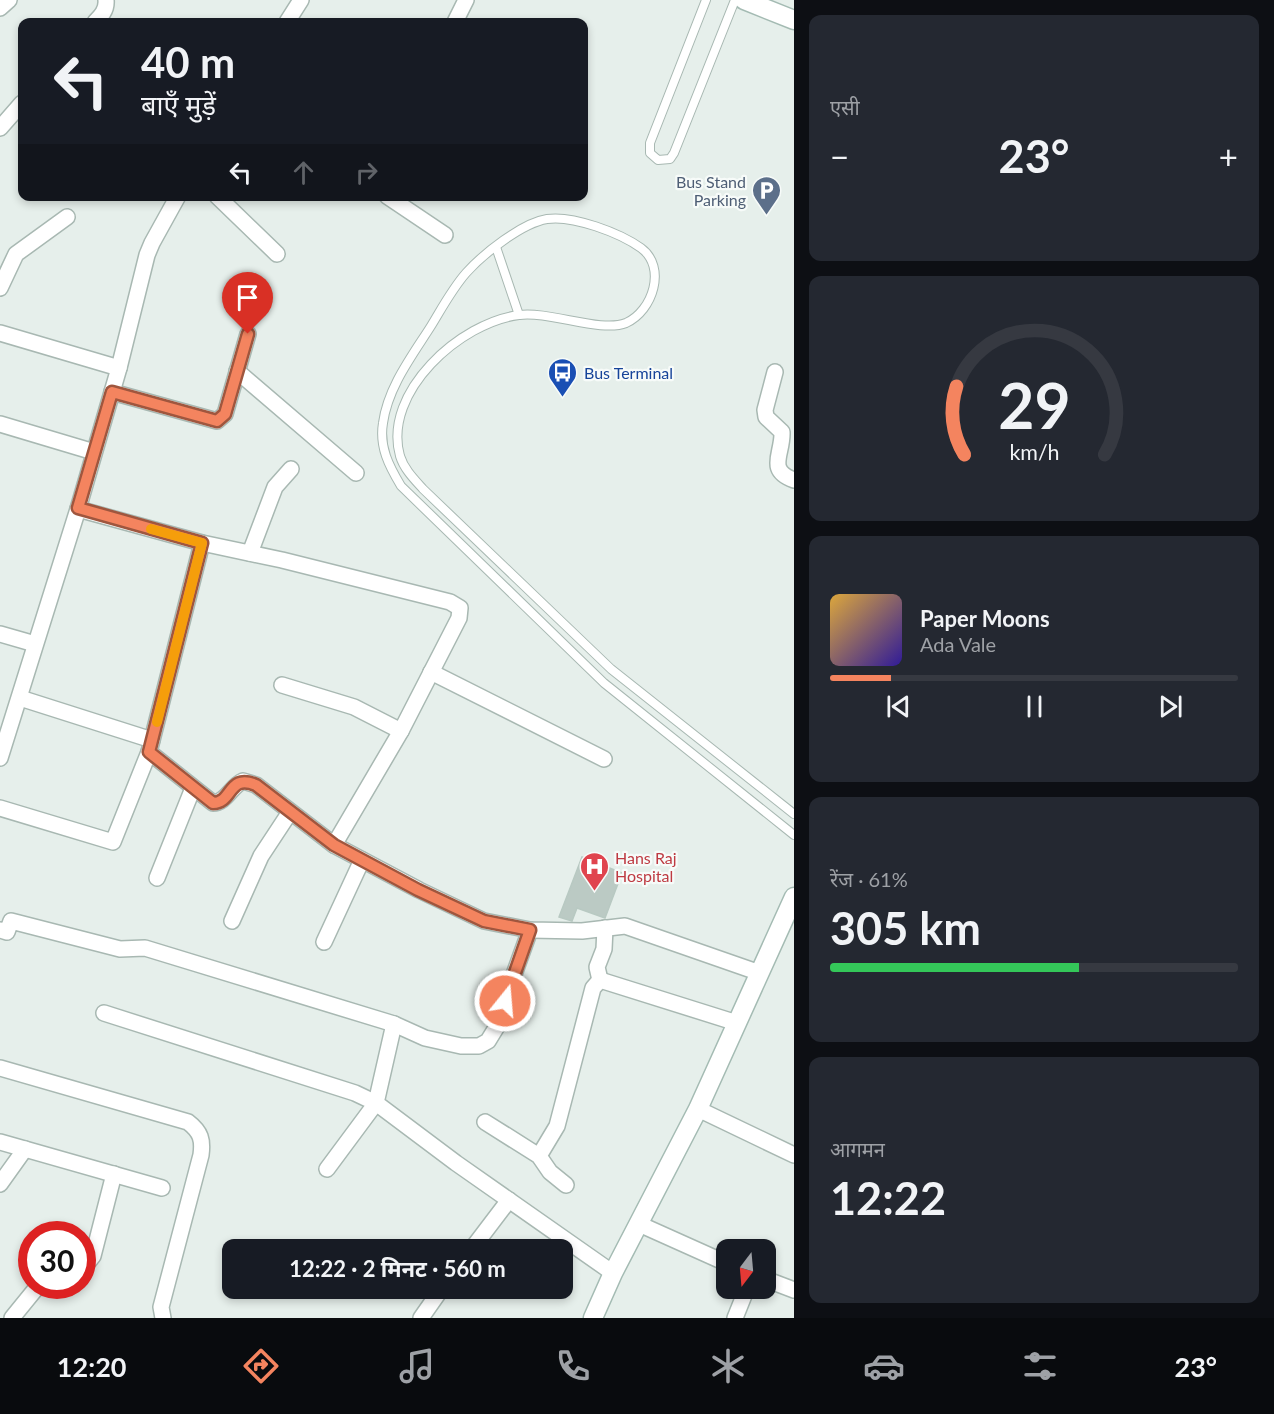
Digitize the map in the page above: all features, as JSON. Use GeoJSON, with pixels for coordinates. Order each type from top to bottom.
{"type":"FeatureCollection","features":[{"type":"Feature","properties":{"kind":"street"},"geometry":{"type":"LineString","coordinates":[[99,18],[103,14],[106,0]]}},
{"type":"Feature","properties":{"kind":"street"},"geometry":{"type":"LineString","coordinates":[[289,18],[301,0]]}},
{"type":"Feature","properties":{"kind":"street"},"geometry":{"type":"LineString","coordinates":[[457,18],[466,0]]}},
{"type":"Feature","properties":{"kind":"street"},"geometry":{"type":"LineString","coordinates":[[744,0],[794,20]]}},
{"type":"Feature","properties":{"kind":"street"},"geometry":{"type":"LineString","coordinates":[[0,128],[18,108]]}},
{"type":"Feature","properties":{"kind":"street"},"geometry":{"type":"LineString","coordinates":[[0,758],[112,392],[147,255],[175,201]]}},
{"type":"Feature","properties":{"kind":"street"},"geometry":{"type":"LineString","coordinates":[[223,201],[277,254]]}},
{"type":"Feature","properties":{"kind":"street"},"geometry":{"type":"LineString","coordinates":[[394,201],[445,235]]}},
{"type":"Feature","properties":{"kind":"street"},"geometry":{"type":"LineString","coordinates":[[0,288],[16,254],[67,217]]}},
{"type":"Feature","properties":{"kind":"street"},"geometry":{"type":"LineString","coordinates":[[0,333],[119,368]]}},
{"type":"Feature","properties":{"kind":"street"},"geometry":{"type":"LineString","coordinates":[[112,392],[217,421],[225,414],[248,334]]}},
{"type":"Feature","properties":{"kind":"street"},"geometry":{"type":"LineString","coordinates":[[237,371],[356,473]]}},
{"type":"Feature","properties":{"kind":"street"},"geometry":{"type":"LineString","coordinates":[[775,372],[765,410],[766,417],[782,432],[778,471],[794,480]]}},
{"type":"Feature","properties":{"kind":"street"},"geometry":{"type":"LineString","coordinates":[[0,424],[94,452]]}},
{"type":"Feature","properties":{"kind":"street"},"geometry":{"type":"LineString","coordinates":[[250,553],[275,487],[291,469]]}},
{"type":"Feature","properties":{"kind":"street"},"geometry":{"type":"LineString","coordinates":[[78,508],[202,543],[250,553],[456,605],[460,608],[459,618],[401,731],[334,845]]}},
{"type":"Feature","properties":{"kind":"street"},"geometry":{"type":"LineString","coordinates":[[0,808],[113,842],[151,746],[202,543]]}},
{"type":"Feature","properties":{"kind":"street"},"geometry":{"type":"LineString","coordinates":[[0,634],[35,644]]}},
{"type":"Feature","properties":{"kind":"street"},"geometry":{"type":"LineString","coordinates":[[431,672],[604,759]]}},
{"type":"Feature","properties":{"kind":"street"},"geometry":{"type":"LineString","coordinates":[[282,685],[354,707],[401,731]]}},
{"type":"Feature","properties":{"kind":"street"},"geometry":{"type":"LineString","coordinates":[[20,698],[151,746],[209,801],[218,803],[236,784],[243,781],[256,785],[334,845],[484,921],[530,930],[582,931],[625,926],[760,973]]}},
{"type":"Feature","properties":{"kind":"street"},"geometry":{"type":"LineString","coordinates":[[157,878],[193,788]]}},
{"type":"Feature","properties":{"kind":"street"},"geometry":{"type":"LineString","coordinates":[[232,921],[261,856],[290,812]]}},
{"type":"Feature","properties":{"kind":"street"},"geometry":{"type":"LineString","coordinates":[[324,942],[362,860]]}},
{"type":"Feature","properties":{"kind":"street"},"geometry":{"type":"LineString","coordinates":[[593,1318],[613,1273],[698,1109],[794,897]]}},
{"type":"Feature","properties":{"kind":"street"},"geometry":{"type":"LineString","coordinates":[[0,930],[7,932],[11,921],[120,950],[145,948],[394,1024],[425,1038],[461,1046],[479,1046],[488,1041],[499,1023],[530,930]]}},
{"type":"Feature","properties":{"kind":"street"},"geometry":{"type":"LineString","coordinates":[[600,980],[597,967],[604,949],[605,928]]}},
{"type":"Feature","properties":{"kind":"street"},"geometry":{"type":"LineString","coordinates":[[600,980],[737,1023]]}},
{"type":"Feature","properties":{"kind":"street"},"geometry":{"type":"LineString","coordinates":[[539,1156],[557,1126],[593,988],[600,980]]}},
{"type":"Feature","properties":{"kind":"street"},"geometry":{"type":"LineString","coordinates":[[104,1013],[355,1093],[376,1103],[613,1273]]}},
{"type":"Feature","properties":{"kind":"street"},"geometry":{"type":"LineString","coordinates":[[327,1168],[376,1103],[394,1024]]}},
{"type":"Feature","properties":{"kind":"street"},"geometry":{"type":"LineString","coordinates":[[0,1068],[188,1122],[198,1130],[203,1142],[201,1155],[161,1307],[163,1318]]}},
{"type":"Feature","properties":{"kind":"street"},"geometry":{"type":"LineString","coordinates":[[698,1109],[794,1155]]}},
{"type":"Feature","properties":{"kind":"street"},"geometry":{"type":"LineString","coordinates":[[485,1122],[539,1156],[550,1172],[566,1185]]}},
{"type":"Feature","properties":{"kind":"street"},"geometry":{"type":"LineString","coordinates":[[0,1142],[162,1188]]}},
{"type":"Feature","properties":{"kind":"street"},"geometry":{"type":"LineString","coordinates":[[0,1184],[25,1149]]}},
{"type":"Feature","properties":{"kind":"street"},"geometry":{"type":"LineString","coordinates":[[96,1244],[114,1174]]}},
{"type":"Feature","properties":{"kind":"street"},"geometry":{"type":"LineString","coordinates":[[479,1239],[509,1200]]}},
{"type":"Feature","properties":{"kind":"street"},"geometry":{"type":"LineString","coordinates":[[639,1224],[716,1259]]}},
{"type":"Feature","properties":{"kind":"street"},"geometry":{"type":"LineString","coordinates":[[776,1283],[794,1290]]}},
{"type":"Feature","properties":{"kind":"street"},"geometry":{"type":"LineString","coordinates":[[12,1318],[27,1299]]}},
{"type":"Feature","properties":{"kind":"street"},"geometry":{"type":"LineString","coordinates":[[421,1318],[434,1299]]}},
{"type":"Feature","properties":{"kind":"street"},"geometry":{"type":"LineString","coordinates":[[735,1318],[743,1299]]}},
{"type":"Feature","properties":{"kind":"lane"},"geometry":{"type":"LineString","coordinates":[[706,0],[650,142],[650,153],[658,160],[670,159],[674,153],[735,0]]}},
{"type":"Feature","properties":{"kind":"lane"},"geometry":{"type":"LineString","coordinates":[[794,814],[610,669],[423,489],[403,463],[397,433],[402,408],[414,383],[456,343],[489,324],[519,315],[555,316],[600,325],[625,323],[636,317],[645,307],[652,292],[656,270],[652,260],[642,249],[625,238],[577,221],[561,218],[529,224],[479,259],[455,286],[391,394],[382,424],[384,456],[408,494],[604,683],[794,835]]}},
{"type":"Feature","properties":{"kind":"lane"},"geometry":{"type":"LineString","coordinates":[[496,247],[519,315]]}},
{"type":"Feature","properties":{"kind":"building"},"geometry":{"type":"Polygon","coordinates":[[[582,857],[622,873],[605,918],[577,908],[572,921],[559,917],[582,857]]]}},
{"type":"Feature","properties":{"kind":"slow traffic"},"geometry":{"type":"LineString","coordinates":[[151,529],[202,543],[157,722]]}},
{"type":"Feature","properties":{"kind":"place","name":"Bus Stand Parking"},"geometry":{"type":"Point","coordinates":[767,216]}},
{"type":"Feature","properties":{"kind":"place","name":"Bus Terminal"},"geometry":{"type":"Point","coordinates":[563,398]}},
{"type":"Feature","properties":{"kind":"place","name":"Hans Raj Hospital"},"geometry":{"type":"Point","coordinates":[594,892]}},
{"type":"Feature","properties":{"kind":"route"},"geometry":{"type":"LineString","coordinates":[[248,334],[225,414],[217,421],[112,392],[78,508],[202,543],[149,752],[213,803],[221,801],[236,784],[243,781],[249,782],[334,845],[418,890],[484,921],[530,930],[505,1001]]}}]}
